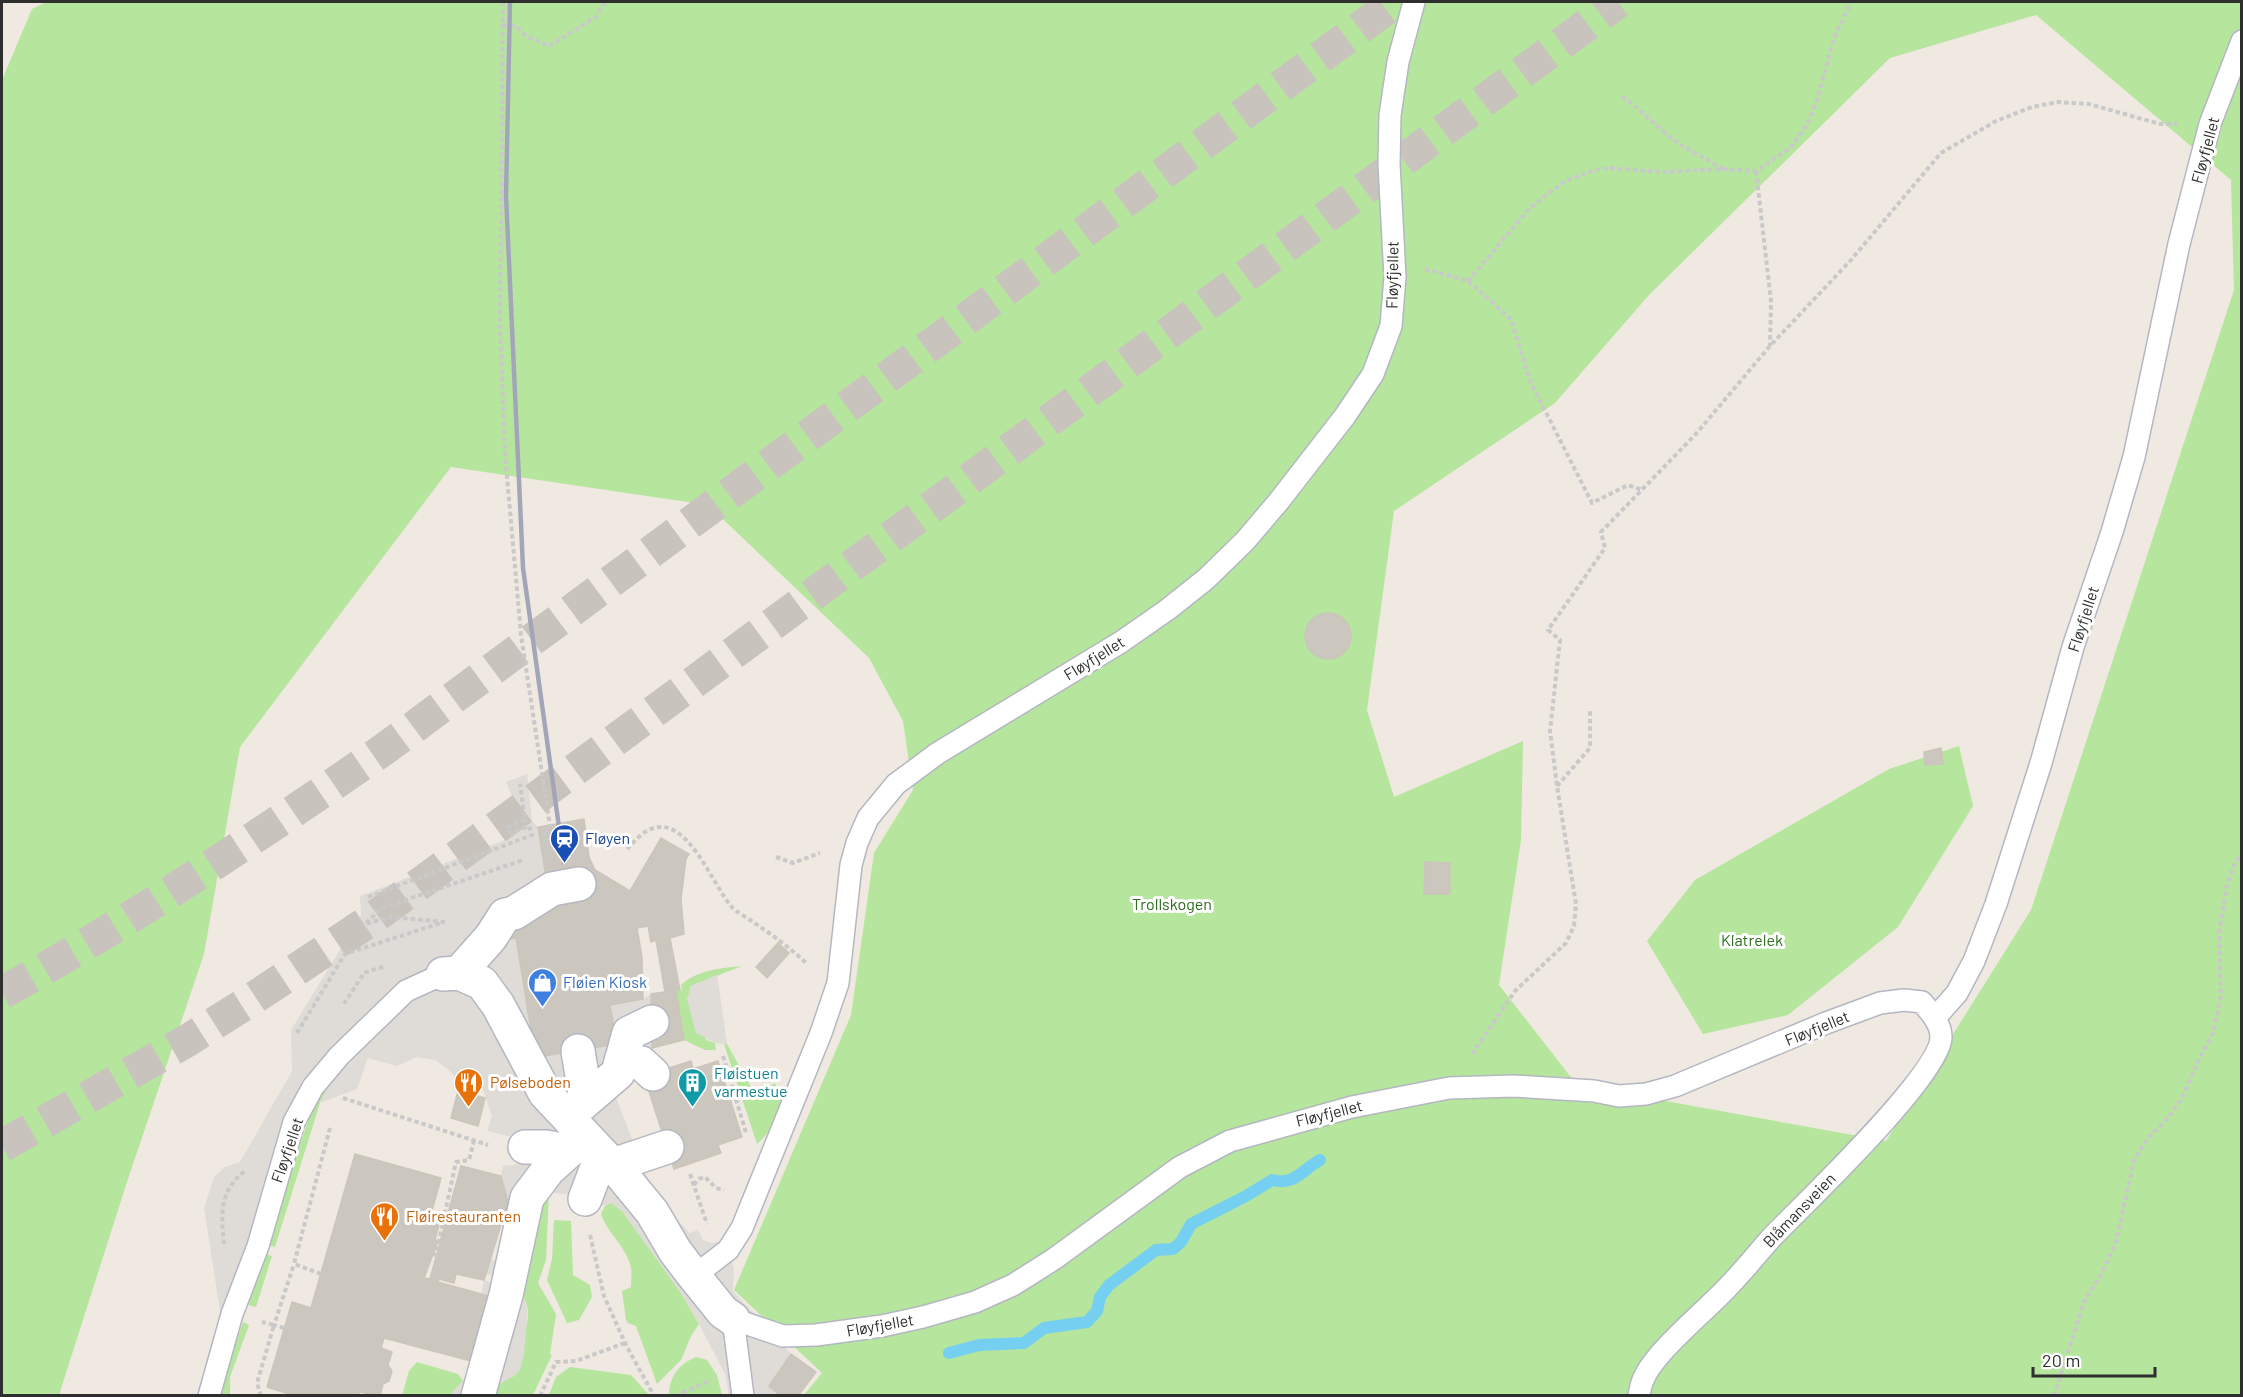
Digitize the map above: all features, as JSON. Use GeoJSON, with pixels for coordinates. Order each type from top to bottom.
{"type":"FeatureCollection","features":[{"type":"Feature","properties":{"kind":"street","name":"Fløyfjellet"},"geometry":{"type":"LineString","coordinates":[[579,884],[552,889],[514,913],[505,915],[491,936],[451,973],[482,984],[512,1002],[545,1093],[588,1137],[652,1212],[693,1276],[723,1312],[733,1319]]}},
{"type":"Feature","properties":{"kind":"street"},"geometry":{"type":"LineString","coordinates":[[478,1395],[506,1295],[527,1198],[548,1170],[588,1137],[618,1073],[629,1033],[652,1022]]}},
{"type":"Feature","properties":{"kind":"street"},"geometry":{"type":"LineString","coordinates":[[578,1051],[588,1137],[585,1199]]}},
{"type":"Feature","properties":{"kind":"street"},"geometry":{"type":"LineString","coordinates":[[621,1061],[641,1063],[653,1074]]}},
{"type":"Feature","properties":{"kind":"street"},"geometry":{"type":"LineString","coordinates":[[525,1147],[546,1147],[588,1137],[667,1147]]}},
{"type":"Feature","properties":{"kind":"lane","name":"Fløyfjellet"},"geometry":{"type":"LineString","coordinates":[[693,1276],[728,1250],[742,1228],[821,1033],[838,983],[846,896],[857,843],[868,818],[896,784],[938,753],[1052,685],[1167,610],[1206,579],[1245,541],[1345,416],[1373,374],[1391,326],[1394,260],[1389,164],[1390,115],[1398,62],[1414,2]]}},
{"type":"Feature","properties":{"kind":"lane","name":"Fløyfjellet"},"geometry":{"type":"LineString","coordinates":[[733,1319],[783,1336],[816,1335],[882,1326],[975,1302],[1013,1285],[1054,1259],[1179,1167],[1230,1141],[1352,1107],[1449,1088],[1514,1086],[1594,1091],[1619,1096],[1646,1094],[1675,1086],[1826,1023],[1880,1004],[1904,1000],[1922,1002],[1935,1018],[1957,993],[1974,961],[1996,904],[2041,763],[2073,647],[2112,532],[2134,457],[2180,244],[2210,124],[2241,41]]}},
{"type":"Feature","properties":{"kind":"lane","name":"Fløyfjellet"},"geometry":{"type":"LineString","coordinates":[[208,1395],[232,1314],[258,1246],[294,1122],[313,1087],[339,1056],[406,991],[451,973]]}},
{"type":"Feature","properties":{"kind":"lane","name":"Blåmansveien"},"geometry":{"type":"LineString","coordinates":[[1639,1395],[1644,1377],[1655,1359],[1725,1290],[1771,1238],[1870,1136],[1927,1071],[1938,1052],[1942,1036],[1935,1018]]}},
{"type":"Feature","properties":{"kind":"lane"},"geometry":{"type":"LineString","coordinates":[[733,1319],[743,1395]]}},
{"type":"Feature","properties":{"kind":"path"},"geometry":{"type":"LineString","coordinates":[[503,2],[500,327],[506,454],[521,634],[550,826]]}},
{"type":"Feature","properties":{"kind":"path"},"geometry":{"type":"LineString","coordinates":[[503,26],[516,26],[526,36],[549,46],[596,17],[605,2]]}},
{"type":"Feature","properties":{"kind":"path"},"geometry":{"type":"LineString","coordinates":[[1468,281],[1530,208],[1565,181],[1595,170],[1609,168],[1662,172],[1723,169],[1756,171],[1790,148],[1807,125],[1817,100],[1834,38],[1851,2]]}},
{"type":"Feature","properties":{"kind":"path"},"geometry":{"type":"LineString","coordinates":[[1622,97],[1639,107],[1648,119],[1676,142],[1723,169]]}},
{"type":"Feature","properties":{"kind":"path"},"geometry":{"type":"LineString","coordinates":[[1449,1088],[1515,991],[1566,944],[1574,926],[1576,904],[1550,731],[1560,640],[1548,630],[1605,548],[1601,532],[1695,435],[1770,346],[1851,260],[1941,153],[1996,121],[2032,107],[2058,102],[2089,104],[2160,124],[2210,124]]}},
{"type":"Feature","properties":{"kind":"path"},"geometry":{"type":"LineString","coordinates":[[1756,171],[1771,301],[1770,346]]}},
{"type":"Feature","properties":{"kind":"path"},"geometry":{"type":"LineString","coordinates":[[1394,260],[1468,281],[1511,319],[1530,381],[1592,503],[1628,485],[1642,490]]}},
{"type":"Feature","properties":{"kind":"path"},"geometry":{"type":"LineString","coordinates":[[1557,786],[1590,748],[1590,710]]}},
{"type":"Feature","properties":{"kind":"path"},"geometry":{"type":"LineString","coordinates":[[368,897],[532,835],[530,826],[511,833],[508,827],[525,820],[520,784]]}},
{"type":"Feature","properties":{"kind":"path"},"geometry":{"type":"LineString","coordinates":[[627,849],[654,827],[666,826],[675,830],[687,839],[732,907],[795,952],[820,977],[838,983]]}},
{"type":"Feature","properties":{"kind":"path"},"geometry":{"type":"LineString","coordinates":[[776,857],[793,863],[841,844],[857,843]]}},
{"type":"Feature","properties":{"kind":"path"},"geometry":{"type":"LineString","coordinates":[[2054,1395],[2084,1302],[2102,1273],[2116,1242],[2134,1160],[2149,1137],[2168,1118],[2182,1098],[2212,1036],[2221,997],[2219,933],[2227,885],[2241,854]]}},
{"type":"Feature","properties":{"kind":"path"},"geometry":{"type":"LineString","coordinates":[[501,921],[445,922],[390,916],[365,924],[382,908],[525,859]]}},
{"type":"Feature","properties":{"kind":"path"},"geometry":{"type":"LineString","coordinates":[[297,1033],[345,954],[445,922]]}},
{"type":"Feature","properties":{"kind":"path"},"geometry":{"type":"LineString","coordinates":[[339,1056],[338,1097],[486,1144]]}},
{"type":"Feature","properties":{"kind":"path"},"geometry":{"type":"LineString","coordinates":[[723,1056],[750,1145],[771,1158]]}},
{"type":"Feature","properties":{"kind":"path"},"geometry":{"type":"LineString","coordinates":[[261,1395],[257,1383],[294,1264],[332,1119]]}},
{"type":"Feature","properties":{"kind":"path"},"geometry":{"type":"LineString","coordinates":[[433,1254],[436,1254],[456,1162],[469,1160],[474,1141]]}},
{"type":"Feature","properties":{"kind":"path"},"geometry":{"type":"LineString","coordinates":[[694,1185],[699,1179],[705,1177],[720,1190],[727,1191]]}},
{"type":"Feature","properties":{"kind":"path"},"geometry":{"type":"LineString","coordinates":[[585,1199],[585,1213],[604,1296],[625,1343],[654,1395]]}},
{"type":"Feature","properties":{"kind":"path"},"geometry":{"type":"LineString","coordinates":[[294,1264],[321,1274]]}},
{"type":"Feature","properties":{"kind":"path"},"geometry":{"type":"LineString","coordinates":[[252,1319],[284,1328]]}},
{"type":"Feature","properties":{"kind":"path"},"geometry":{"type":"LineString","coordinates":[[540,1395],[556,1362],[576,1361],[625,1343]]}},
{"type":"Feature","properties":{"kind":"path"},"geometry":{"type":"LineString","coordinates":[[676,1395],[701,1384]]}},
{"type":"Feature","properties":{"kind":"green space","name":"Trollskogen"},"geometry":{"type":"Polygon","coordinates":[[[46,2],[2241,2],[2241,1395],[804,1395],[822,1373],[734,1290],[851,1015],[874,853],[913,790],[903,721],[869,658],[708,505],[451,467],[240,747],[204,954],[127,1182],[59,1395],[2,1396],[2,80],[32,9],[46,2]],[[2036,15],[1890,58],[1649,295],[1555,403],[1394,511],[1367,710],[1394,797],[1523,741],[1521,840],[1499,985],[1577,1085],[1886,1141],[2031,910],[2234,290],[2231,180],[2036,15]]]}},
{"type":"Feature","properties":{"kind":"green space","name":"Klatrelek"},"geometry":{"type":"Polygon","coordinates":[[[1959,746],[1973,806],[1898,927],[1788,1015],[1703,1034],[1647,941],[1695,880],[1889,769],[1959,746]]]}},
{"type":"Feature","properties":{"kind":"green space"},"geometry":{"type":"Polygon","coordinates":[[[742,966],[691,986],[706,1040],[715,1043],[716,1050],[705,1050],[684,1040],[675,992],[682,990],[681,985],[694,976],[718,969],[742,966]]]}},
{"type":"Feature","properties":{"kind":"green space"},"geometry":{"type":"Polygon","coordinates":[[[724,1044],[727,1044],[755,1094],[775,1083],[781,1098],[782,1107],[779,1117],[757,1144],[724,1044]]]}},
{"type":"Feature","properties":{"kind":"green space"},"geometry":{"type":"Polygon","coordinates":[[[326,1085],[328,1086],[320,1103],[275,1247],[266,1245],[312,1109],[326,1085]]]}},
{"type":"Feature","properties":{"kind":"green space"},"geometry":{"type":"Polygon","coordinates":[[[549,1192],[546,1260],[538,1283],[556,1314],[550,1354],[552,1355],[533,1395],[491,1396],[497,1386],[514,1376],[528,1318],[528,1309],[519,1284],[536,1217],[549,1192]]]}},
{"type":"Feature","properties":{"kind":"green space"},"geometry":{"type":"Polygon","coordinates":[[[611,1202],[623,1212],[681,1293],[699,1324],[681,1360],[657,1384],[636,1326],[626,1320],[622,1291],[631,1287],[631,1268],[629,1260],[601,1214],[605,1206],[611,1202]]]}},
{"type":"Feature","properties":{"kind":"green space"},"geometry":{"type":"Polygon","coordinates":[[[554,1220],[571,1221],[573,1275],[590,1285],[592,1297],[579,1320],[567,1323],[547,1280],[552,1259],[554,1220]]]}},
{"type":"Feature","properties":{"kind":"green space"},"geometry":{"type":"Polygon","coordinates":[[[263,1253],[272,1256],[256,1307],[248,1305],[263,1253]]]}},
{"type":"Feature","properties":{"kind":"green space"},"geometry":{"type":"Polygon","coordinates":[[[243,1322],[249,1325],[230,1377],[230,1395],[218,1396],[243,1322]]]}},
{"type":"Feature","properties":{"kind":"green space"},"geometry":{"type":"Polygon","coordinates":[[[696,1357],[707,1360],[717,1375],[722,1395],[669,1395],[669,1388],[676,1372],[696,1357]]]}},
{"type":"Feature","properties":{"kind":"green space"},"geometry":{"type":"Polygon","coordinates":[[[417,1362],[458,1374],[463,1381],[450,1395],[402,1396],[409,1371],[417,1362]]]}},
{"type":"Feature","properties":{"kind":"green space"},"geometry":{"type":"Polygon","coordinates":[[[570,1367],[631,1375],[649,1395],[549,1395],[556,1377],[570,1367]]]}},
{"type":"Feature","properties":{"kind":"shaded area"},"geometry":{"type":"Polygon","coordinates":[[[527,774],[532,821],[538,827],[545,871],[541,880],[526,1000],[534,1048],[544,1056],[616,1044],[610,1005],[643,999],[651,994],[652,1048],[659,1064],[644,1076],[612,1088],[652,1189],[689,1233],[698,1230],[703,1240],[713,1243],[721,1241],[728,1250],[734,1269],[733,1291],[791,1354],[769,1386],[781,1395],[729,1395],[725,1374],[699,1324],[681,1293],[623,1212],[611,1203],[605,1206],[572,1195],[549,1192],[544,1193],[519,1284],[528,1309],[524,1354],[520,1370],[499,1384],[491,1395],[450,1395],[476,1368],[484,1280],[493,1283],[495,1276],[486,1274],[490,1258],[498,1262],[511,1222],[501,1176],[503,1166],[529,1163],[522,1134],[508,1136],[487,1131],[492,1116],[483,1090],[459,1083],[449,1070],[435,1060],[417,1057],[397,1066],[368,1058],[357,1089],[320,1103],[328,1086],[326,1086],[312,1109],[296,1150],[218,1395],[199,1396],[221,1318],[204,1208],[214,1177],[225,1167],[240,1162],[292,1071],[291,1030],[361,915],[360,896],[507,839],[501,825],[521,817],[506,782],[527,774]]]}},
{"type":"Feature","properties":{"kind":"shaded area"},"geometry":{"type":"Polygon","coordinates":[[[717,975],[727,1044],[715,1043],[696,1033],[687,999],[691,986],[717,975]]]}},
{"type":"Feature","properties":{"kind":"building"},"geometry":{"type":"Polygon","coordinates":[[[1328,613],[1337,614],[1344,620],[1350,627],[1350,645],[1344,652],[1337,658],[1328,659],[1319,658],[1312,652],[1306,645],[1305,636],[1306,627],[1312,620],[1319,614],[1328,613]]]}},
{"type":"Feature","properties":{"kind":"building"},"geometry":{"type":"Polygon","coordinates":[[[1941,748],[1943,764],[1925,765],[1924,752],[1941,748]]]}},
{"type":"Feature","properties":{"kind":"building"},"geometry":{"type":"Polygon","coordinates":[[[584,819],[589,857],[595,870],[630,891],[661,838],[689,854],[686,859],[681,899],[684,934],[670,938],[680,990],[676,991],[684,1040],[652,1048],[651,994],[665,992],[656,940],[651,942],[648,926],[637,928],[642,957],[643,999],[610,1005],[617,1044],[544,1056],[534,1048],[516,938],[509,939],[506,917],[541,880],[545,871],[538,827],[584,819]]]}},
{"type":"Feature","properties":{"kind":"building"},"geometry":{"type":"Polygon","coordinates":[[[1425,862],[1450,863],[1450,894],[1424,894],[1425,862]]]}},
{"type":"Feature","properties":{"kind":"building"},"geometry":{"type":"Polygon","coordinates":[[[778,943],[789,953],[767,978],[756,967],[778,943]]]}},
{"type":"Feature","properties":{"kind":"building","name":"Fløistuen varmestue"},"geometry":{"type":"Polygon","coordinates":[[[691,1061],[693,1069],[718,1061],[742,1137],[718,1145],[721,1153],[674,1169],[644,1076],[691,1061]]]}},
{"type":"Feature","properties":{"kind":"building"},"geometry":{"type":"Polygon","coordinates":[[[458,1091],[485,1098],[478,1126],[451,1118],[458,1091]]]}},
{"type":"Feature","properties":{"kind":"building"},"geometry":{"type":"Polygon","coordinates":[[[355,1154],[441,1178],[430,1218],[440,1221],[435,1240],[438,1241],[424,1278],[430,1279],[461,1166],[501,1176],[508,1202],[484,1280],[456,1274],[454,1283],[439,1279],[438,1282],[492,1297],[475,1362],[384,1338],[381,1348],[392,1352],[388,1365],[392,1371],[389,1381],[383,1384],[380,1396],[359,1392],[358,1396],[295,1396],[267,1387],[292,1302],[311,1308],[355,1154]]]}},
{"type":"Feature","properties":{"kind":"building"},"geometry":{"type":"Polygon","coordinates":[[[791,1354],[816,1372],[798,1396],[781,1396],[769,1386],[791,1354]]]}},
{"type":"Feature","properties":{"kind":"waterway"},"geometry":{"type":"LineString","coordinates":[[949,1353],[979,1345],[1024,1343],[1044,1328],[1087,1322],[1097,1311],[1100,1297],[1109,1285],[1156,1250],[1173,1249],[1181,1242],[1191,1224],[1272,1180],[1293,1179],[1320,1160]]}},
{"type":"Feature","properties":{"kind":"tunnel"},"geometry":{"type":"LineString","coordinates":[[2,993],[100,936],[195,876],[383,750],[1395,2]]}},
{"type":"Feature","properties":{"kind":"tunnel"},"geometry":{"type":"LineString","coordinates":[[2,1146],[185,1042],[372,919],[1618,2]]}},
{"type":"Feature","properties":{"kind":"railway"},"geometry":{"type":"LineString","coordinates":[[510,2],[506,196],[523,568],[564,863]]}},
{"type":"Feature","properties":{"kind":"place","name":"Fløyen"},"geometry":{"type":"Point","coordinates":[564,864]}},
{"type":"Feature","properties":{"kind":"place","name":"Fløien Kiosk"},"geometry":{"type":"Point","coordinates":[542,1008]}},
{"type":"Feature","properties":{"kind":"place","name":"Pølseboden"},"geometry":{"type":"Point","coordinates":[469,1108]}},
{"type":"Feature","properties":{"kind":"place","name":"Fløistuen varmestue"},"geometry":{"type":"Point","coordinates":[693,1108]}},
{"type":"Feature","properties":{"kind":"place","name":"Fløirestauranten"},"geometry":{"type":"Point","coordinates":[385,1242]}}]}
